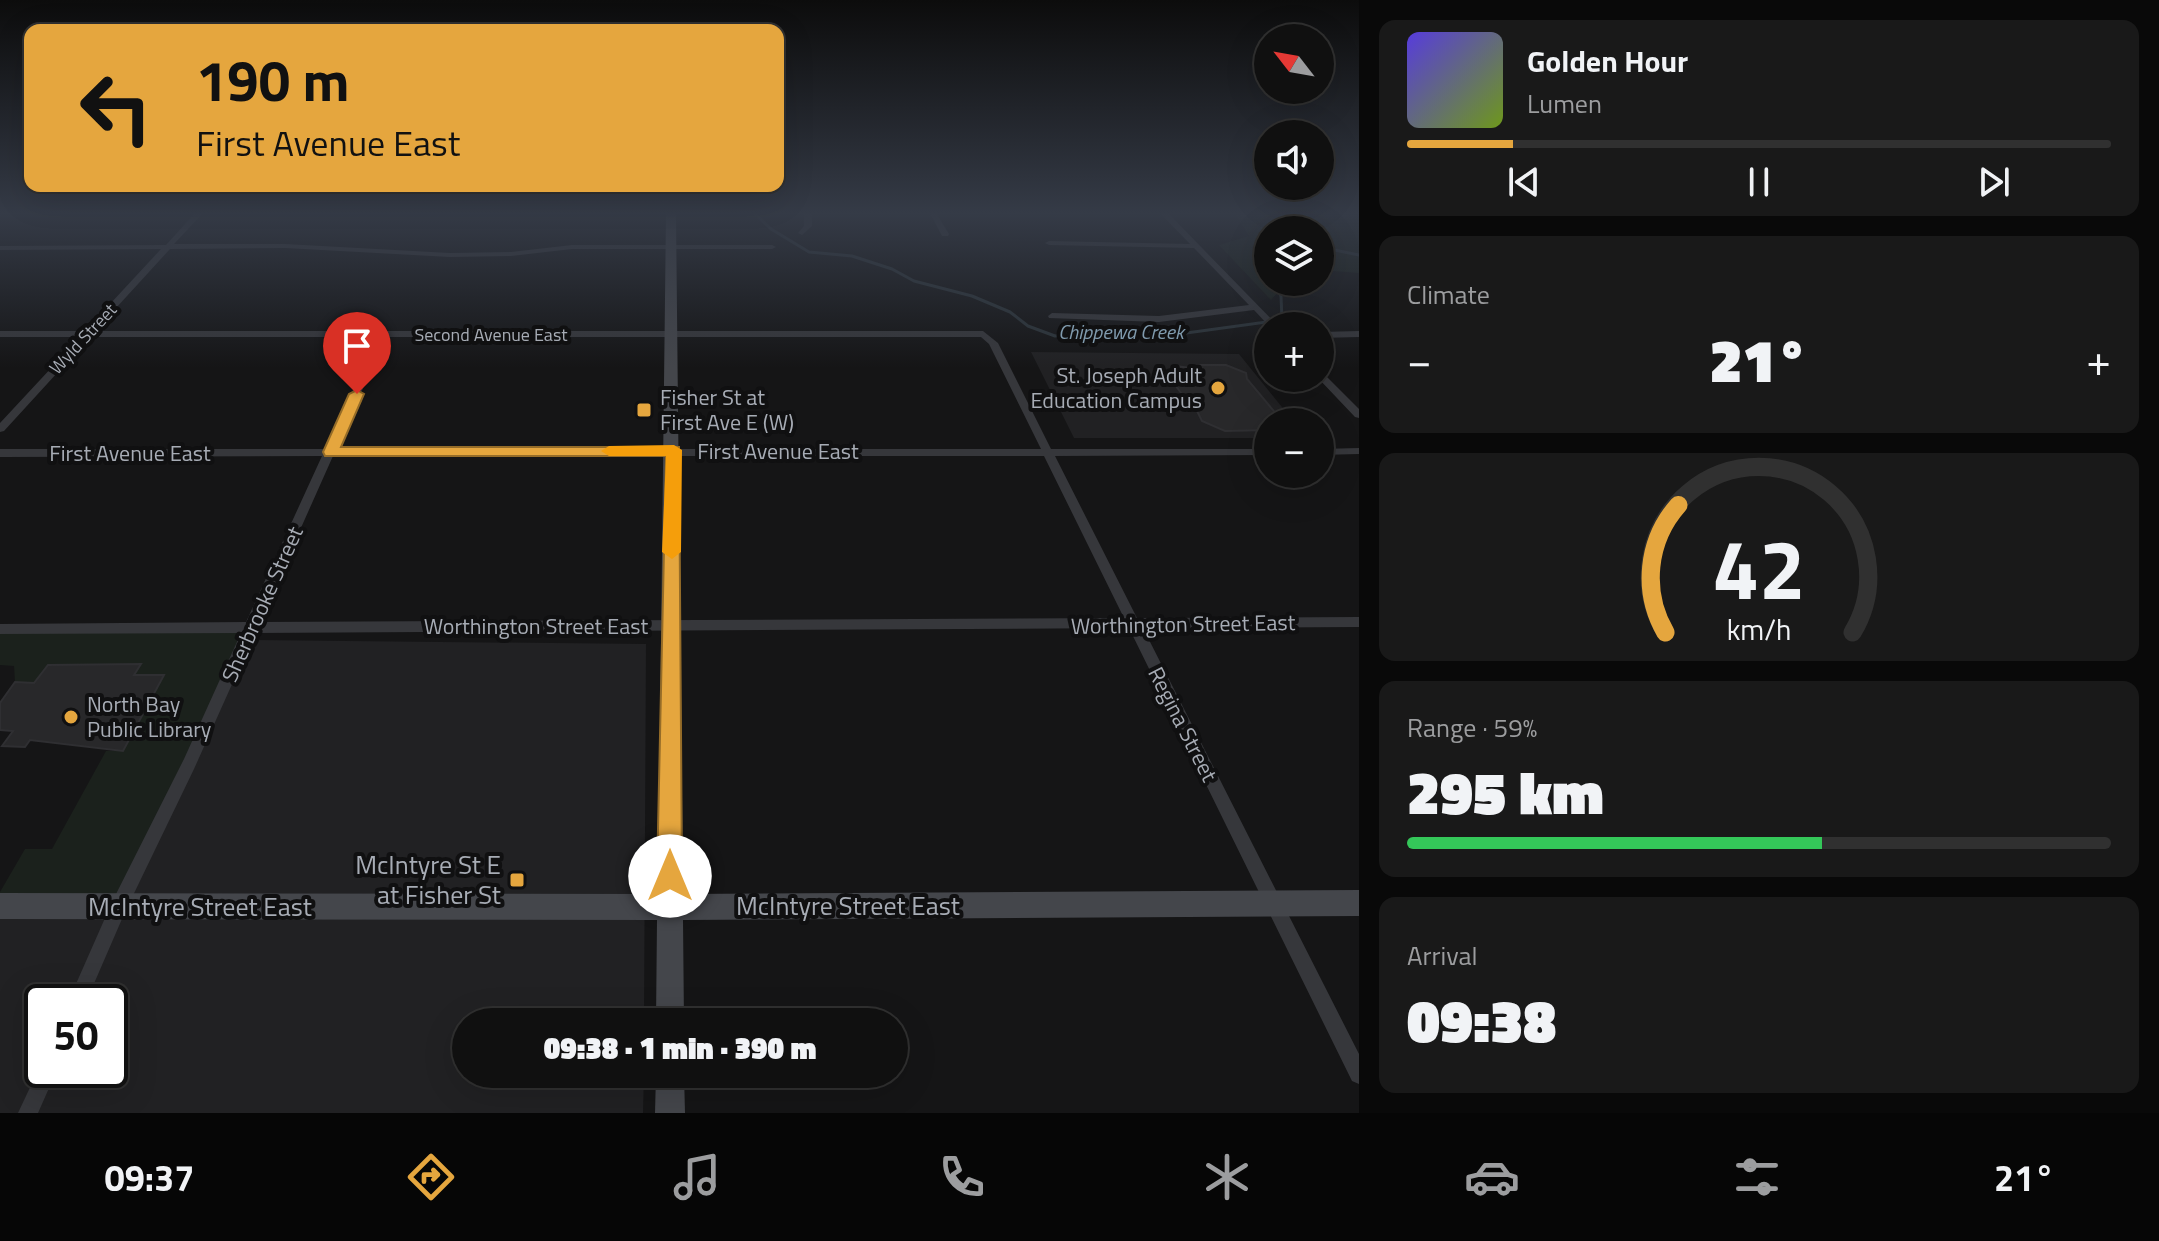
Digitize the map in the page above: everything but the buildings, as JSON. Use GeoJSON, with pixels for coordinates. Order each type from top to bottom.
{"type":"FeatureCollection","features":[{"type":"Feature","properties":{"kind":"main road"},"geometry":{"type":"LineString","coordinates":[[670,1008],[670,626],[674,450],[671,265]]}},
{"type":"Feature","properties":{"kind":"main road","name":"McIntyre Street East"},"geometry":{"type":"LineString","coordinates":[[0,906],[670,907],[1359,903]]}},
{"type":"Feature","properties":{"kind":"main road"},"geometry":{"type":"LineString","coordinates":[[670,1088],[670,1113]]}},
{"type":"Feature","properties":{"kind":"street","name":"Wyld Street"},"geometry":{"type":"LineString","coordinates":[[0,429],[151,265]]}},
{"type":"Feature","properties":{"kind":"street"},"geometry":{"type":"LineString","coordinates":[[1214,265],[1261,312]]}},
{"type":"Feature","properties":{"kind":"street"},"geometry":{"type":"LineString","coordinates":[[1052,316],[1159,319],[1257,307]]}},
{"type":"Feature","properties":{"kind":"street","name":"Second Avenue East"},"geometry":{"type":"LineString","coordinates":[[0,334],[983,334]]}},
{"type":"Feature","properties":{"kind":"street","name":"Regina Street"},"geometry":{"type":"LineString","coordinates":[[983,334],[993,343],[1359,1074]]}},
{"type":"Feature","properties":{"kind":"street"},"geometry":{"type":"LineString","coordinates":[[1334,335],[1359,334]]}},
{"type":"Feature","properties":{"kind":"street","name":"Sherbrooke Street"},"geometry":{"type":"LineString","coordinates":[[85,984],[119,906],[189,764],[382,336]]}},
{"type":"Feature","properties":{"kind":"street"},"geometry":{"type":"LineString","coordinates":[[1334,389],[1359,415]]}},
{"type":"Feature","properties":{"kind":"street","name":"First Avenue East"},"geometry":{"type":"LineString","coordinates":[[0,453],[674,450],[1254,452]]}},
{"type":"Feature","properties":{"kind":"street"},"geometry":{"type":"LineString","coordinates":[[1334,452],[1359,451]]}},
{"type":"Feature","properties":{"kind":"street","name":"Worthington Street East"},"geometry":{"type":"LineString","coordinates":[[0,629],[1359,622]]}},
{"type":"Feature","properties":{"kind":"street"},"geometry":{"type":"LineString","coordinates":[[28,1113],[39,1088]]}},
{"type":"Feature","properties":{"kind":"shaded area"},"geometry":{"type":"Polygon","coordinates":[[[1238,265],[1254,265],[1254,282],[1238,265]]]}},
{"type":"Feature","properties":{"kind":"shaded area"},"geometry":{"type":"Polygon","coordinates":[[[1334,265],[1359,265],[1359,273],[1334,271],[1334,265]]]}},
{"type":"Feature","properties":{"kind":"shaded area"},"geometry":{"type":"Polygon","coordinates":[[[1031,352],[1239,354],[1254,373],[1254,392],[1270,392],[1283,408],[1254,408],[1254,438],[1074,438],[1031,352]]]}},
{"type":"Feature","properties":{"kind":"shaded area"},"geometry":{"type":"Polygon","coordinates":[[[251,626],[119,906],[0,906],[0,892],[25,849],[52,849],[106,751],[123,751],[163,675],[134,675],[140,664],[48,665],[34,683],[15,682],[14,666],[0,665],[0,629],[251,626]]]}},
{"type":"Feature","properties":{"kind":"shaded area"},"geometry":{"type":"Polygon","coordinates":[[[245,640],[646,644],[644,1008],[452,1008],[452,1088],[644,1088],[643,1113],[0,1113],[0,908],[245,640]]]}},
{"type":"Feature","properties":{"kind":"waterway","name":"Chippewa Creek"},"geometry":{"type":"LineString","coordinates":[[880,265],[914,281],[972,296],[1010,312],[1028,326],[1055,336],[1135,330],[1179,334],[1282,320],[1281,296]]}},
{"type":"Feature","properties":{"kind":"slow traffic"},"geometry":{"type":"LineString","coordinates":[[609,451],[674,450],[672,552]]}},
{"type":"Feature","properties":{"kind":"place","name":"St. Joseph Adult Education Campus"},"geometry":{"type":"Point","coordinates":[1218,388]}},
{"type":"Feature","properties":{"kind":"place","name":"Fisher St at First Ave E (W)"},"geometry":{"type":"Point","coordinates":[644,410]}},
{"type":"Feature","properties":{"kind":"place","name":"North Bay Public Library"},"geometry":{"type":"Point","coordinates":[71,717]}},
{"type":"Feature","properties":{"kind":"place","name":"McIntyre St E at Fisher St"},"geometry":{"type":"Point","coordinates":[517,880]}},
{"type":"Feature","properties":{"kind":"route"},"geometry":{"type":"LineString","coordinates":[[357,394],[331,452],[674,450],[670,876]]}}]}
